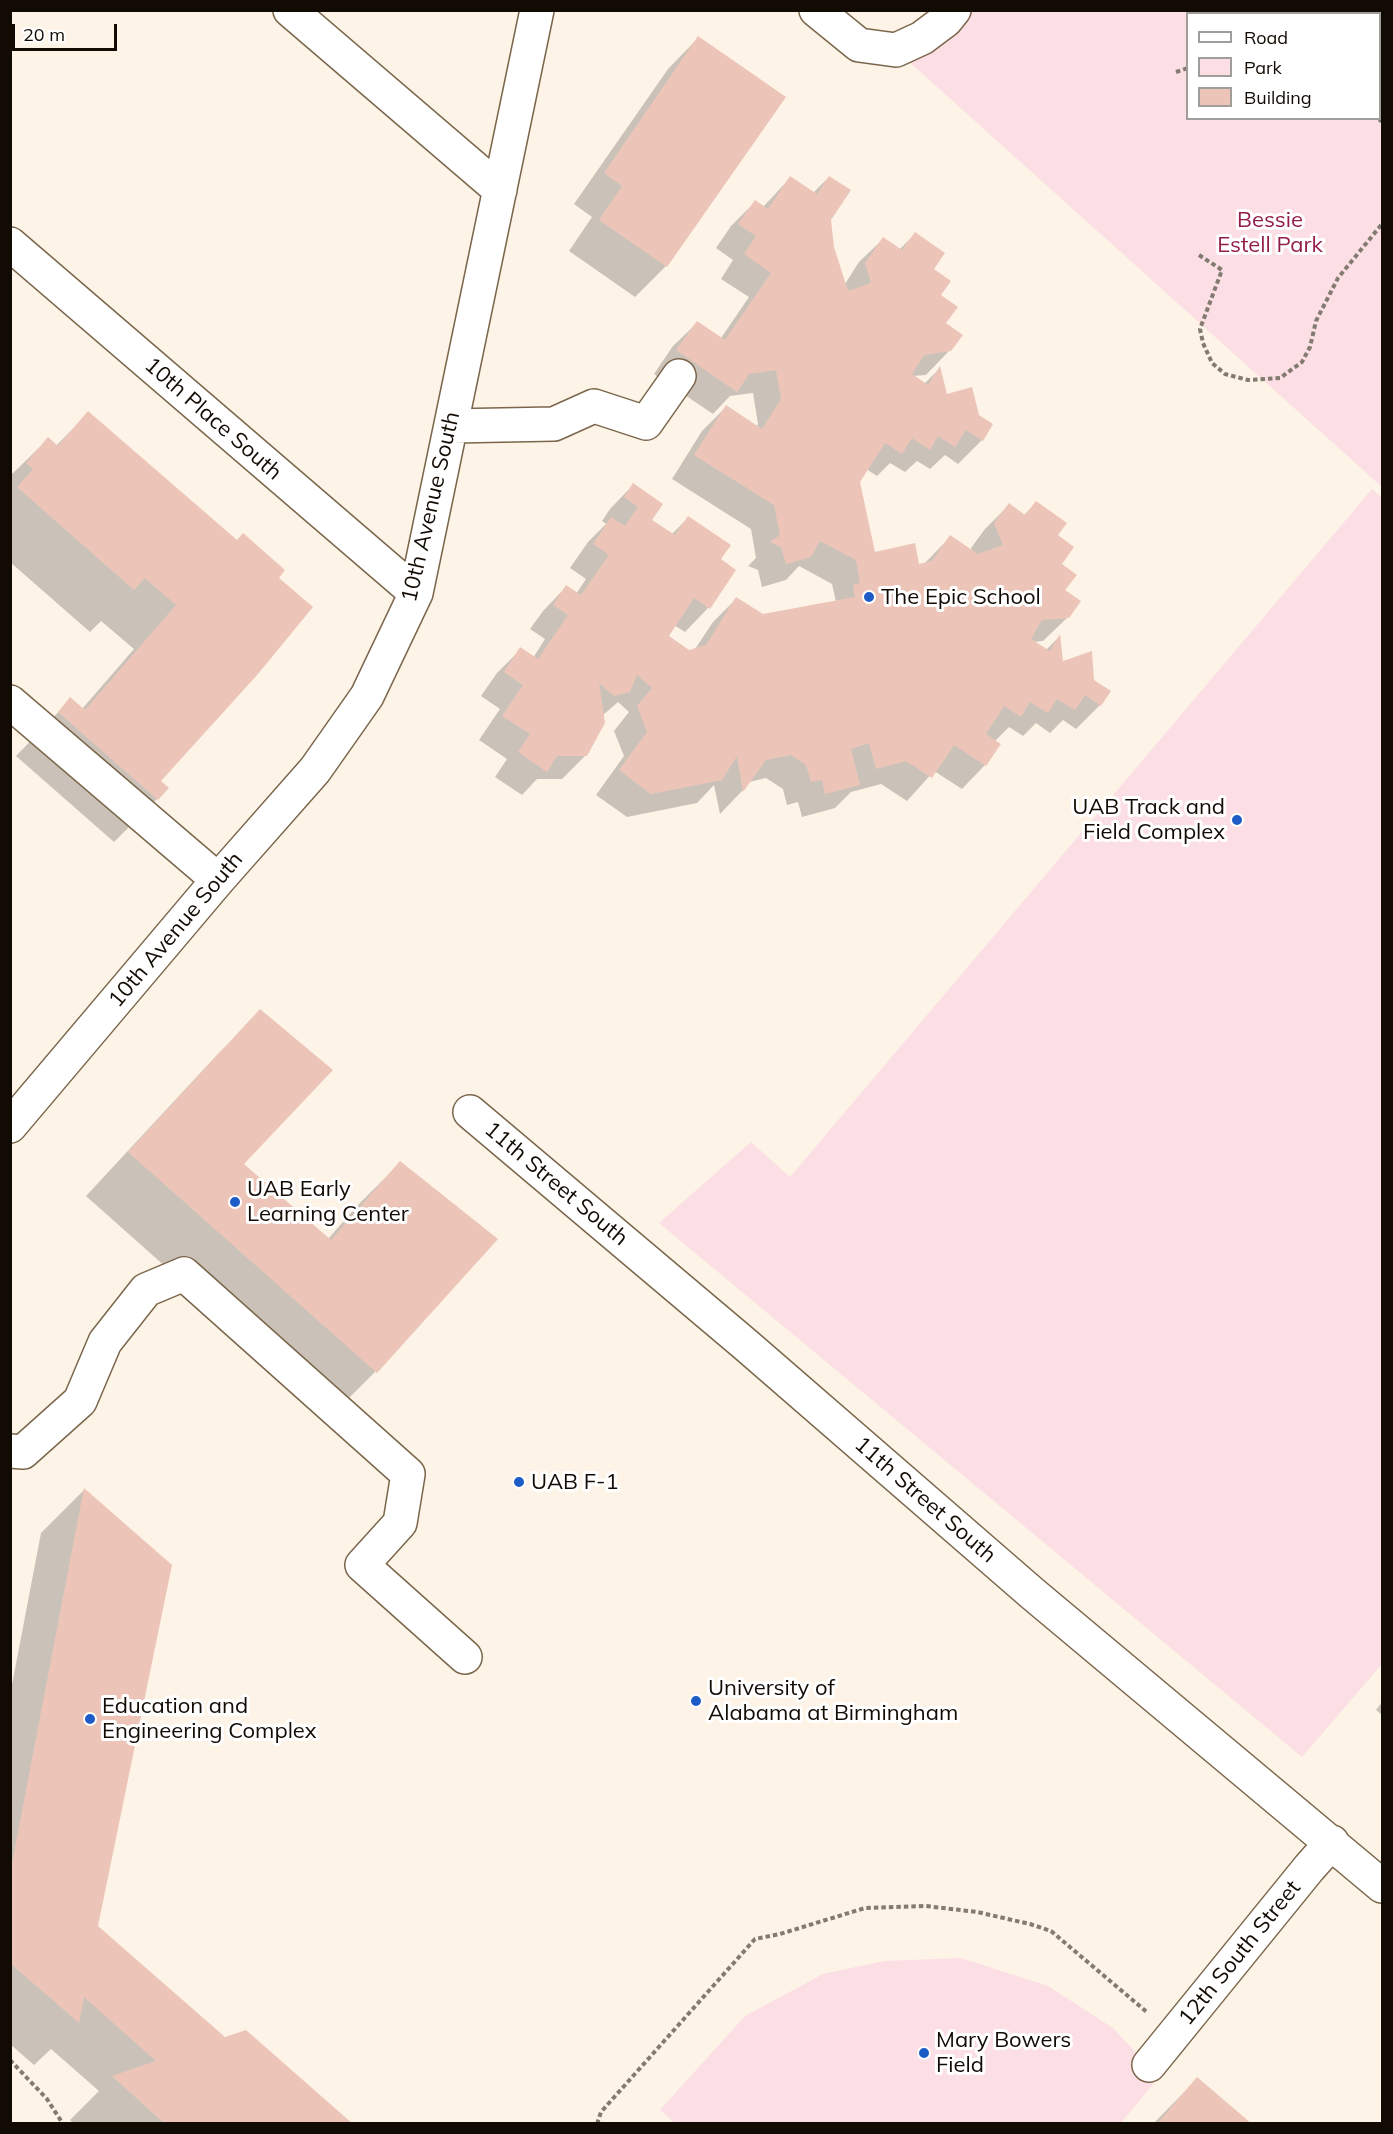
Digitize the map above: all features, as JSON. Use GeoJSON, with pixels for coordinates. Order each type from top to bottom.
{"type":"FeatureCollection","features":[{"type":"Feature","properties":{"kind":"street"},"geometry":{"type":"LineString","coordinates":[[290,10],[500,190]]}},
{"type":"Feature","properties":{"kind":"street","name":"10th Avenue South"},"geometry":{"type":"LineString","coordinates":[[10,1126],[218,880],[315,770],[367,696],[416,593],[537,10]]}},
{"type":"Feature","properties":{"kind":"street"},"geometry":{"type":"LineString","coordinates":[[816,10],[859,45],[896,50],[922,38],[946,20],[954,10]]}},
{"type":"Feature","properties":{"kind":"street","name":"10th Place South"},"geometry":{"type":"LineString","coordinates":[[10,244],[416,593]]}},
{"type":"Feature","properties":{"kind":"street"},"geometry":{"type":"LineString","coordinates":[[451,426],[554,424],[594,406],[646,423],[679,376]]}},
{"type":"Feature","properties":{"kind":"street"},"geometry":{"type":"LineString","coordinates":[[10,702],[218,880]]}},
{"type":"Feature","properties":{"kind":"street","name":"11th Street South"},"geometry":{"type":"LineString","coordinates":[[470,1112],[1033,1594],[1383,1886]]}},
{"type":"Feature","properties":{"kind":"street"},"geometry":{"type":"LineString","coordinates":[[10,1451],[23,1452],[80,1401],[105,1342],[146,1290],[184,1274],[408,1474],[400,1523],[362,1565],[465,1657]]}},
{"type":"Feature","properties":{"kind":"street","name":"12th South Street"},"geometry":{"type":"LineString","coordinates":[[1149,2065],[1332,1842]]}},
{"type":"Feature","properties":{"kind":"path"},"geometry":{"type":"LineString","coordinates":[[1176,72],[1186,69]]}},
{"type":"Feature","properties":{"kind":"path"},"geometry":{"type":"LineString","coordinates":[[1199,255],[1222,270],[1200,329],[1203,343],[1212,363],[1225,374],[1248,380],[1280,378],[1302,362],[1310,347],[1316,321],[1338,278],[1383,224]]}},
{"type":"Feature","properties":{"kind":"path"},"geometry":{"type":"LineString","coordinates":[[597,2124],[601,2112],[755,1939],[780,1934],[866,1908],[926,1906],[977,1912],[1051,1931],[1174,2035]]}},
{"type":"Feature","properties":{"kind":"path"},"geometry":{"type":"LineString","coordinates":[[10,2060],[47,2099],[63,2124]]}},
{"type":"Feature","properties":{"kind":"green space","name":"Bessie Estell Park"},"geometry":{"type":"Polygon","coordinates":[[[951,11],[1382,11],[1382,487],[896,50],[951,11]]]}},
{"type":"Feature","properties":{"kind":"green space","name":"UAB Track and Field Complex"},"geometry":{"type":"Polygon","coordinates":[[[1372,489],[1382,498],[1382,1664],[1302,1757],[659,1223],[751,1142],[790,1177],[1372,489]]]}},
{"type":"Feature","properties":{"kind":"green space","name":"Mary Bowers Field"},"geometry":{"type":"Polygon","coordinates":[[[961,1958],[1048,1986],[1113,2028],[1159,2077],[1121,2123],[676,2124],[660,2110],[745,2016],[823,1974],[884,1961],[961,1958]]]}},
{"type":"Feature","properties":{"kind":"building"},"geometry":{"type":"Polygon","coordinates":[[[698,36],[786,97],[667,267],[599,220],[622,186],[604,173],[698,36]]]}},
{"type":"Feature","properties":{"kind":"building","name":"The Epic School"},"geometry":{"type":"Polygon","coordinates":[[[790,176],[817,194],[829,176],[851,190],[831,220],[834,247],[848,291],[871,283],[865,263],[883,237],[902,250],[915,232],[945,253],[934,269],[951,281],[941,295],[958,307],[946,323],[963,335],[951,351],[924,355],[912,374],[928,385],[940,366],[947,394],[972,387],[979,415],[993,424],[983,441],[966,430],[955,447],[938,436],[930,450],[912,438],[902,454],[885,443],[860,482],[875,552],[915,543],[919,564],[932,561],[950,535],[978,554],[1003,545],[994,523],[1009,503],[1025,515],[1036,501],[1067,523],[1058,535],[1074,547],[1062,564],[1077,575],[1065,590],[1081,601],[1069,618],[1042,620],[1031,639],[1050,651],[1060,634],[1063,661],[1092,651],[1094,680],[1111,691],[1101,706],[1085,695],[1075,710],[1057,699],[1048,713],[1030,702],[1021,717],[1004,706],[986,734],[1001,744],[986,766],[954,745],[932,778],[906,761],[876,769],[869,743],[851,749],[860,785],[825,794],[822,780],[811,782],[806,765],[791,755],[766,760],[743,792],[737,756],[722,780],[651,794],[619,770],[647,732],[637,706],[652,688],[637,675],[630,692],[614,696],[599,683],[605,723],[587,756],[557,756],[547,772],[518,752],[530,734],[502,716],[523,685],[504,672],[520,647],[538,659],[568,615],[553,605],[566,585],[581,595],[609,555],[593,544],[611,517],[625,526],[638,507],[624,497],[633,483],[663,504],[652,520],[675,535],[688,516],[731,545],[721,559],[736,570],[710,609],[694,598],[669,636],[689,650],[706,645],[736,597],[763,614],[855,597],[853,585],[860,583],[856,560],[820,541],[811,557],[786,564],[781,547],[770,542],[780,535],[774,505],[694,455],[726,405],[762,429],[781,399],[776,370],[749,374],[737,392],[676,350],[697,321],[725,340],[771,273],[744,254],[756,236],[738,224],[755,200],[768,209],[790,176]]]}},
{"type":"Feature","properties":{"kind":"building"},"geometry":{"type":"Polygon","coordinates":[[[88,411],[237,540],[243,533],[285,570],[279,578],[313,607],[258,674],[161,781],[169,788],[158,800],[58,712],[70,697],[85,710],[176,605],[145,578],[134,590],[17,487],[33,469],[26,463],[48,437],[58,446],[88,411]]]}},
{"type":"Feature","properties":{"kind":"building","name":"UAB Early Learning Center"},"geometry":{"type":"Polygon","coordinates":[[[260,1009],[333,1070],[244,1164],[331,1240],[400,1161],[498,1239],[377,1373],[128,1152],[260,1009]]]}},
{"type":"Feature","properties":{"kind":"building","name":"Education and Engineering Complex"},"geometry":{"type":"Polygon","coordinates":[[[84,1488],[172,1565],[98,1926],[225,2037],[246,2030],[353,2124],[165,2124],[112,2076],[156,2061],[84,1997],[79,2023],[10,1963],[10,1874],[84,1488]]]}},
{"type":"Feature","properties":{"kind":"building"},"geometry":{"type":"Polygon","coordinates":[[[1197,2077],[1252,2124],[1157,2124],[1197,2077]]]}},
{"type":"Feature","properties":{"kind":"place","name":"The Epic School"},"geometry":{"type":"Point","coordinates":[869,597]}},
{"type":"Feature","properties":{"kind":"place","name":"UAB Track and Field Complex"},"geometry":{"type":"Point","coordinates":[1237,820]}},
{"type":"Feature","properties":{"kind":"place","name":"UAB Early Learning Center"},"geometry":{"type":"Point","coordinates":[235,1202]}},
{"type":"Feature","properties":{"kind":"place","name":"UAB F-1"},"geometry":{"type":"Point","coordinates":[519,1482]}},
{"type":"Feature","properties":{"kind":"place","name":"University of Alabama at Birmingham"},"geometry":{"type":"Point","coordinates":[696,1701]}},
{"type":"Feature","properties":{"kind":"place","name":"Education and Engineering Complex"},"geometry":{"type":"Point","coordinates":[90,1719]}},
{"type":"Feature","properties":{"kind":"place","name":"Mary Bowers Field"},"geometry":{"type":"Point","coordinates":[924,2053]}}]}
